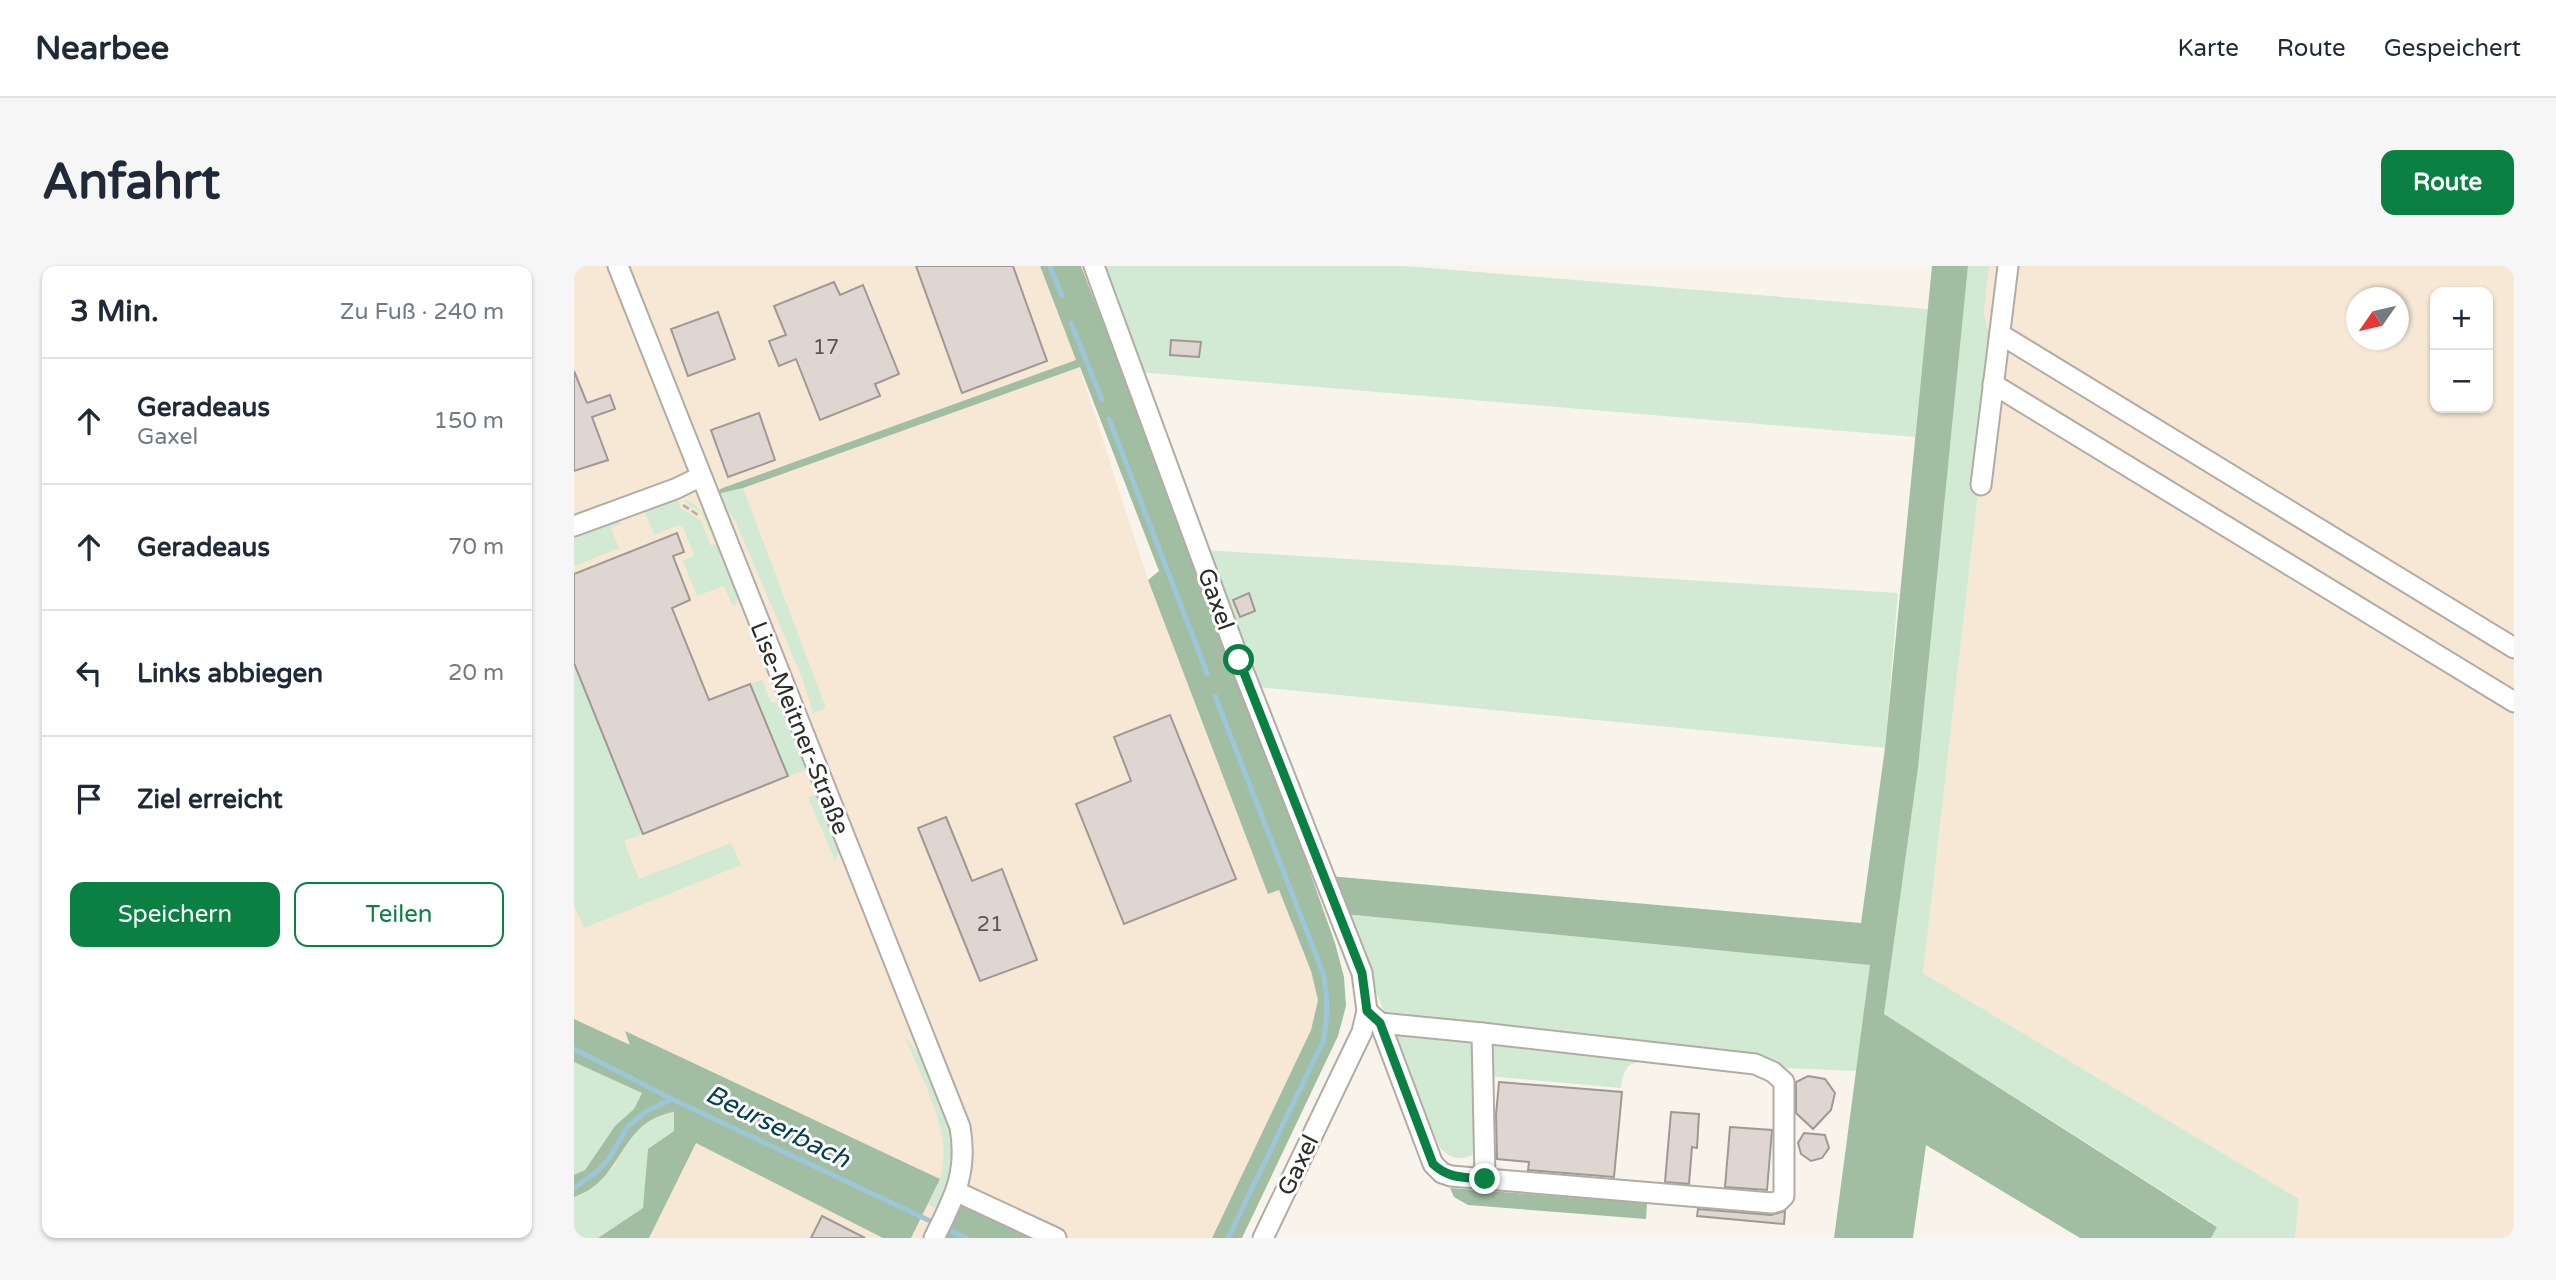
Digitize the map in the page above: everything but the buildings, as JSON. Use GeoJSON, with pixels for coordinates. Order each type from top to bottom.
{"type":"FeatureCollection","features":[{"type":"Feature","properties":{"kind":"street","name":"Lise-Meitner-Straße"},"geometry":{"type":"LineString","coordinates":[[618,266],[953,1106],[964,1152],[957,1192],[935,1237]]}},
{"type":"Feature","properties":{"kind":"street","name":"Gaxel"},"geometry":{"type":"LineString","coordinates":[[1094,266],[1239,660],[1362,973],[1374,1017],[1362,1032],[1263,1238]]}},
{"type":"Feature","properties":{"kind":"street"},"geometry":{"type":"LineString","coordinates":[[1981,485],[2008,266]]}},
{"type":"Feature","properties":{"kind":"street"},"geometry":{"type":"LineString","coordinates":[[2000,334],[2514,648]]}},
{"type":"Feature","properties":{"kind":"street"},"geometry":{"type":"LineString","coordinates":[[1993,384],[2514,702]]}},
{"type":"Feature","properties":{"kind":"street"},"geometry":{"type":"LineString","coordinates":[[574,526],[675,489],[700,477]]}},
{"type":"Feature","properties":{"kind":"street"},"geometry":{"type":"LineString","coordinates":[[1374,1017],[1482,1033],[1755,1063],[1773,1072],[1784,1082],[1784,1196],[1772,1203],[1451,1176],[1442,1173],[1433,1164],[1374,1017]]}},
{"type":"Feature","properties":{"kind":"street"},"geometry":{"type":"LineString","coordinates":[[1482,1033],[1485,1179]]}},
{"type":"Feature","properties":{"kind":"street"},"geometry":{"type":"LineString","coordinates":[[957,1192],[1056,1238]]}},
{"type":"Feature","properties":{"kind":"shaded area"},"geometry":{"type":"Polygon","coordinates":[[[574,266],[1040,266],[1077,360],[1148,580],[1268,893],[1279,890],[1311,971],[1318,1000],[1311,1030],[1212,1238],[574,1238],[574,266]]]}},
{"type":"Feature","properties":{"kind":"shaded area"},"geometry":{"type":"Polygon","coordinates":[[[1989,266],[2514,266],[2514,1238],[2295,1238],[2299,1199],[1923,973],[1994,354],[1984,313],[1989,266]]]}},
{"type":"Feature","properties":{"kind":"green space"},"geometry":{"type":"Polygon","coordinates":[[[1040,266],[1081,266],[1241,677],[1335,943],[1344,977],[1346,1006],[1338,1036],[1242,1238],[1212,1238],[1311,1030],[1318,1000],[1311,971],[1279,890],[1268,894],[1148,580],[1159,571],[1080,367],[743,488],[717,494],[720,489],[1076,360],[1040,266]]]}},
{"type":"Feature","properties":{"kind":"green space"},"geometry":{"type":"Polygon","coordinates":[[[1096,266],[1405,266],[1928,309],[1915,437],[1137,372],[1096,266]]]}},
{"type":"Feature","properties":{"kind":"green space"},"geometry":{"type":"Polygon","coordinates":[[[1932,266],[1968,266],[1918,768],[1884,1014],[2217,1227],[2211,1238],[2080,1238],[1926,1145],[1913,1238],[1834,1238],[1870,965],[1344,914],[1329,876],[1861,923],[1885,748],[1932,266]]]}},
{"type":"Feature","properties":{"kind":"green space"},"geometry":{"type":"Polygon","coordinates":[[[1968,266],[1989,266],[1984,313],[1994,354],[1923,973],[2299,1199],[2295,1238],[2211,1238],[2217,1226],[1884,1014],[1918,768],[1968,266]]]}},
{"type":"Feature","properties":{"kind":"green space"},"geometry":{"type":"Polygon","coordinates":[[[743,488],[826,708],[813,713],[803,680],[736,522],[717,494],[743,488]]]}},
{"type":"Feature","properties":{"kind":"green space"},"geometry":{"type":"Polygon","coordinates":[[[677,500],[681,508],[701,521],[711,546],[716,544],[701,512],[684,500],[704,514],[712,526],[740,596],[735,605],[732,605],[724,586],[697,596],[683,561],[694,555],[683,527],[678,525],[654,535],[644,510],[677,500]]]}},
{"type":"Feature","properties":{"kind":"green space"},"geometry":{"type":"Polygon","coordinates":[[[617,519],[622,523],[611,528],[619,548],[574,566],[574,535],[617,519]]]}},
{"type":"Feature","properties":{"kind":"green space"},"geometry":{"type":"Polygon","coordinates":[[[1205,550],[1898,593],[1885,748],[1257,687],[1205,550]]]}},
{"type":"Feature","properties":{"kind":"green space"},"geometry":{"type":"Polygon","coordinates":[[[574,663],[643,834],[624,841],[639,879],[731,843],[741,865],[584,928],[574,904],[574,663]]]}},
{"type":"Feature","properties":{"kind":"green space"},"geometry":{"type":"Polygon","coordinates":[[[762,680],[771,702],[783,703],[808,765],[806,770],[788,776],[750,684],[762,680]]]}},
{"type":"Feature","properties":{"kind":"green space"},"geometry":{"type":"Polygon","coordinates":[[[815,795],[821,799],[841,848],[835,861],[808,797],[815,795]]]}},
{"type":"Feature","properties":{"kind":"green space"},"geometry":{"type":"Polygon","coordinates":[[[1344,914],[1871,965],[1857,1071],[1639,1062],[1627,1068],[1621,1088],[1476,1075],[1475,1154],[1465,1158],[1452,1157],[1440,1148],[1344,914]]]}},
{"type":"Feature","properties":{"kind":"green space"},"geometry":{"type":"Polygon","coordinates":[[[574,1019],[630,1045],[625,1031],[940,1179],[911,1238],[883,1238],[696,1143],[649,1238],[598,1238],[643,1208],[648,1149],[674,1131],[674,1112],[655,1118],[642,1127],[603,1178],[591,1189],[574,1197],[574,1175],[585,1170],[615,1126],[634,1109],[642,1093],[574,1062],[574,1019]]]}},
{"type":"Feature","properties":{"kind":"green space"},"geometry":{"type":"Polygon","coordinates":[[[905,1037],[927,1063],[949,1119],[955,1151],[948,1186],[937,1209],[928,1204],[939,1182],[943,1162],[940,1126],[905,1037]]]}},
{"type":"Feature","properties":{"kind":"green space"},"geometry":{"type":"Polygon","coordinates":[[[574,1062],[642,1093],[634,1109],[615,1126],[585,1170],[574,1175],[574,1062]]]}},
{"type":"Feature","properties":{"kind":"green space"},"geometry":{"type":"Polygon","coordinates":[[[674,1112],[674,1131],[643,1208],[598,1238],[574,1238],[574,1197],[581,1195],[615,1166],[623,1147],[635,1132],[653,1118],[674,1112]]]}},
{"type":"Feature","properties":{"kind":"green space"},"geometry":{"type":"Polygon","coordinates":[[[1450,1188],[1647,1203],[1646,1219],[1468,1205],[1454,1197],[1450,1188]]]}},
{"type":"Feature","properties":{"kind":"green space"},"geometry":{"type":"Polygon","coordinates":[[[960,1205],[1035,1238],[943,1238],[960,1205]]]}},
{"type":"Feature","properties":{"kind":"waterway"},"geometry":{"type":"LineString","coordinates":[[1050,266],[1062,296]]}},
{"type":"Feature","properties":{"kind":"waterway"},"geometry":{"type":"LineString","coordinates":[[1071,323],[1102,400]]}},
{"type":"Feature","properties":{"kind":"waterway"},"geometry":{"type":"LineString","coordinates":[[1109,419],[1207,673]]}},
{"type":"Feature","properties":{"kind":"waterway"},"geometry":{"type":"LineString","coordinates":[[1215,696],[1323,973],[1327,1008],[1323,1042],[1228,1238]]}},
{"type":"Feature","properties":{"kind":"waterway","name":"Beurserbach"},"geometry":{"type":"LineString","coordinates":[[574,1049],[672,1099],[966,1238]]}},
{"type":"Feature","properties":{"kind":"waterway"},"geometry":{"type":"LineString","coordinates":[[574,1188],[599,1170],[628,1126],[647,1111],[672,1099]]}},
{"type":"Feature","properties":{"kind":"route"},"geometry":{"type":"LineString","coordinates":[[1239,660],[1362,973],[1367,1011],[1380,1023],[1433,1164],[1442,1173],[1451,1176],[1485,1179]]}}]}
